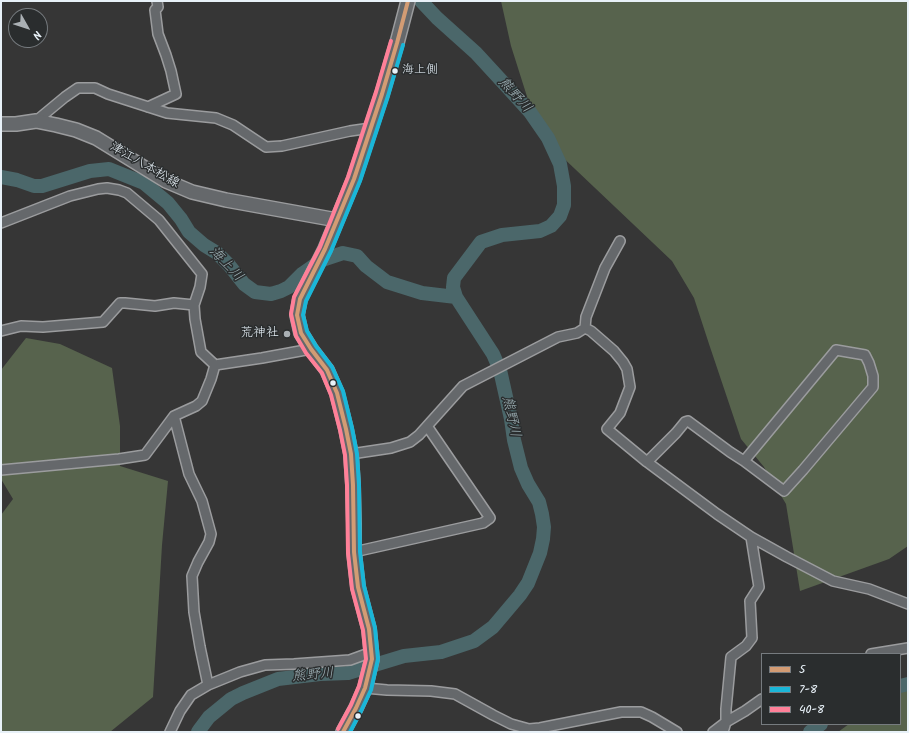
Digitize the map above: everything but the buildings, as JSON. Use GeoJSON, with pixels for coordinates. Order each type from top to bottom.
{"type":"FeatureCollection","features":[{"type":"Feature","properties":{"kind":"main road"},"geometry":{"type":"LineString","coordinates":[[343,732],[365,688],[372,656],[369,629],[358,587],[354,552],[351,454],[337,393],[327,370],[311,349],[302,332],[297,315],[300,298],[325,249],[354,179],[397,43],[408,2]]}},
{"type":"Feature","properties":{"kind":"main road","name":"津江八本松線"},"geometry":{"type":"LineString","coordinates":[[1,124],[16,124],[36,121],[76,130],[96,138],[166,181],[192,192],[226,200],[336,220]]}},
{"type":"Feature","properties":{"kind":"street"},"geometry":{"type":"LineString","coordinates":[[148,107],[176,94],[166,55],[158,34],[155,10],[158,7],[157,1]]}},
{"type":"Feature","properties":{"kind":"street"},"geometry":{"type":"LineString","coordinates":[[36,121],[59,101],[78,88],[95,88],[108,94],[167,113],[216,118],[233,126],[266,147],[282,146],[350,131],[371,128]]}},
{"type":"Feature","properties":{"kind":"street"},"geometry":{"type":"LineString","coordinates":[[1,223],[84,192],[107,188],[127,193],[159,220],[202,274],[200,287],[194,305],[195,319],[201,352],[215,365]]}},
{"type":"Feature","properties":{"kind":"street"},"geometry":{"type":"LineString","coordinates":[[585,328],[586,318],[605,268],[620,241]]}},
{"type":"Feature","properties":{"kind":"street"},"geometry":{"type":"LineString","coordinates":[[1,331],[21,326],[43,327],[103,322],[120,303],[155,306],[174,303],[194,305]]}},
{"type":"Feature","properties":{"kind":"street"},"geometry":{"type":"LineString","coordinates":[[351,454],[391,448],[410,442],[419,435],[463,386],[558,338],[577,333],[585,328]]}},
{"type":"Feature","properties":{"kind":"street"},"geometry":{"type":"LineString","coordinates":[[585,328],[591,331],[614,350],[627,370],[630,387],[620,413],[607,429],[647,462],[717,514],[751,537],[833,581],[869,589],[908,604]]}},
{"type":"Feature","properties":{"kind":"street"},"geometry":{"type":"LineString","coordinates":[[215,365],[311,349]]}},
{"type":"Feature","properties":{"kind":"street"},"geometry":{"type":"LineString","coordinates":[[647,462],[685,422],[688,421],[784,491],[872,386],[873,376],[865,355],[836,350],[744,461]]}},
{"type":"Feature","properties":{"kind":"street"},"geometry":{"type":"LineString","coordinates":[[1,470],[119,459],[145,455],[174,416],[196,406],[202,401],[215,365]]}},
{"type":"Feature","properties":{"kind":"street"},"geometry":{"type":"LineString","coordinates":[[174,416],[190,474],[202,501],[211,534],[209,542],[192,576],[194,612],[208,685]]}},
{"type":"Feature","properties":{"kind":"street"},"geometry":{"type":"LineString","coordinates":[[354,552],[483,523],[490,518],[427,426]]}},
{"type":"Feature","properties":{"kind":"street"},"geometry":{"type":"LineString","coordinates":[[723,732],[726,722],[731,657],[746,646],[752,638],[750,601],[759,588],[751,537]]}},
{"type":"Feature","properties":{"kind":"street"},"geometry":{"type":"LineString","coordinates":[[877,653],[908,648]]}},
{"type":"Feature","properties":{"kind":"street"},"geometry":{"type":"LineString","coordinates":[[170,732],[180,711],[191,695],[208,685],[240,672],[265,665],[350,660],[372,656]]}},
{"type":"Feature","properties":{"kind":"street"},"geometry":{"type":"LineString","coordinates":[[365,688],[431,691],[455,694],[511,724],[530,729],[621,712],[641,712],[677,732]]}},
{"type":"Feature","properties":{"kind":"street"},"geometry":{"type":"LineString","coordinates":[[713,732],[726,722],[745,712],[761,700]]}},
{"type":"Feature","properties":{"kind":"green space"},"geometry":{"type":"Polygon","coordinates":[[[501,1],[908,1],[908,546],[889,559],[800,591],[786,504],[764,467],[741,439],[694,298],[672,261],[556,151],[530,106],[511,46],[501,1]]]}},
{"type":"Feature","properties":{"kind":"green space"},"geometry":{"type":"Polygon","coordinates":[[[26,338],[60,344],[112,368],[120,426],[120,466],[168,481],[162,545],[153,697],[110,732],[1,732],[1,515],[13,499],[1,479],[1,370],[26,338]]]}},
{"type":"Feature","properties":{"kind":"green space"},"geometry":{"type":"Polygon","coordinates":[[[908,688],[908,732],[838,732],[848,725],[901,725],[901,692],[908,688]]]}},
{"type":"Feature","properties":{"kind":"waterway","name":"熊野川"},"geometry":{"type":"LineString","coordinates":[[198,732],[209,717],[231,699],[278,679],[320,674],[348,673],[404,656],[441,652],[474,641],[493,627],[520,595],[528,583],[540,553],[544,527],[542,514],[539,502],[528,484],[521,468],[500,370],[493,354],[456,297],[453,287],[454,278],[481,242],[502,235],[540,231],[551,226],[560,216],[564,205],[564,186],[560,164],[548,138],[530,112],[476,53],[437,18],[421,1]]}},
{"type":"Feature","properties":{"kind":"waterway","name":"海上川"},"geometry":{"type":"LineString","coordinates":[[1,177],[17,180],[34,186],[42,186],[90,171],[109,169],[144,183],[168,203],[189,232],[204,245],[217,253],[244,284],[255,292],[271,294],[281,291],[289,287],[302,274],[322,260],[343,253],[357,256],[366,266],[387,282],[422,293],[456,297]]}},
{"type":"Feature","properties":{"kind":"waterway"},"geometry":{"type":"LineString","coordinates":[[901,686],[908,684]]}},
{"type":"Feature","properties":{"kind":"waterway"},"geometry":{"type":"LineString","coordinates":[[810,732],[820,725]]}},
{"type":"Feature","properties":{"kind":"transit line","name":"5"},"geometry":{"type":"LineString","coordinates":[[343,732],[365,688],[372,659],[369,629],[358,587],[354,552],[351,454],[337,393],[327,370],[301,333],[297,315],[300,299],[325,249],[354,179],[382,94],[408,1]]}},
{"type":"Feature","properties":{"kind":"transit line","name":"40-8"},"geometry":{"type":"LineString","coordinates":[[338,729],[359,686],[366,659],[363,630],[352,589],[348,553],[345,455],[331,395],[322,373],[306,353],[296,336],[291,314],[294,297],[320,247],[348,177],[391,41]]}},
{"type":"Feature","properties":{"kind":"transit line","name":"7-8"},"geometry":{"type":"LineString","coordinates":[[350,732],[371,690],[378,659],[375,628],[364,586],[360,552],[357,454],[343,391],[332,367],[307,331],[303,315],[306,301],[331,251],[360,181],[403,45]]}},
{"type":"Feature","properties":{"kind":"place","name":"海上側"},"geometry":{"type":"Point","coordinates":[395,71]}},
{"type":"Feature","properties":{"kind":"place","name":"荒神社"},"geometry":{"type":"Point","coordinates":[287,334]}}]}
